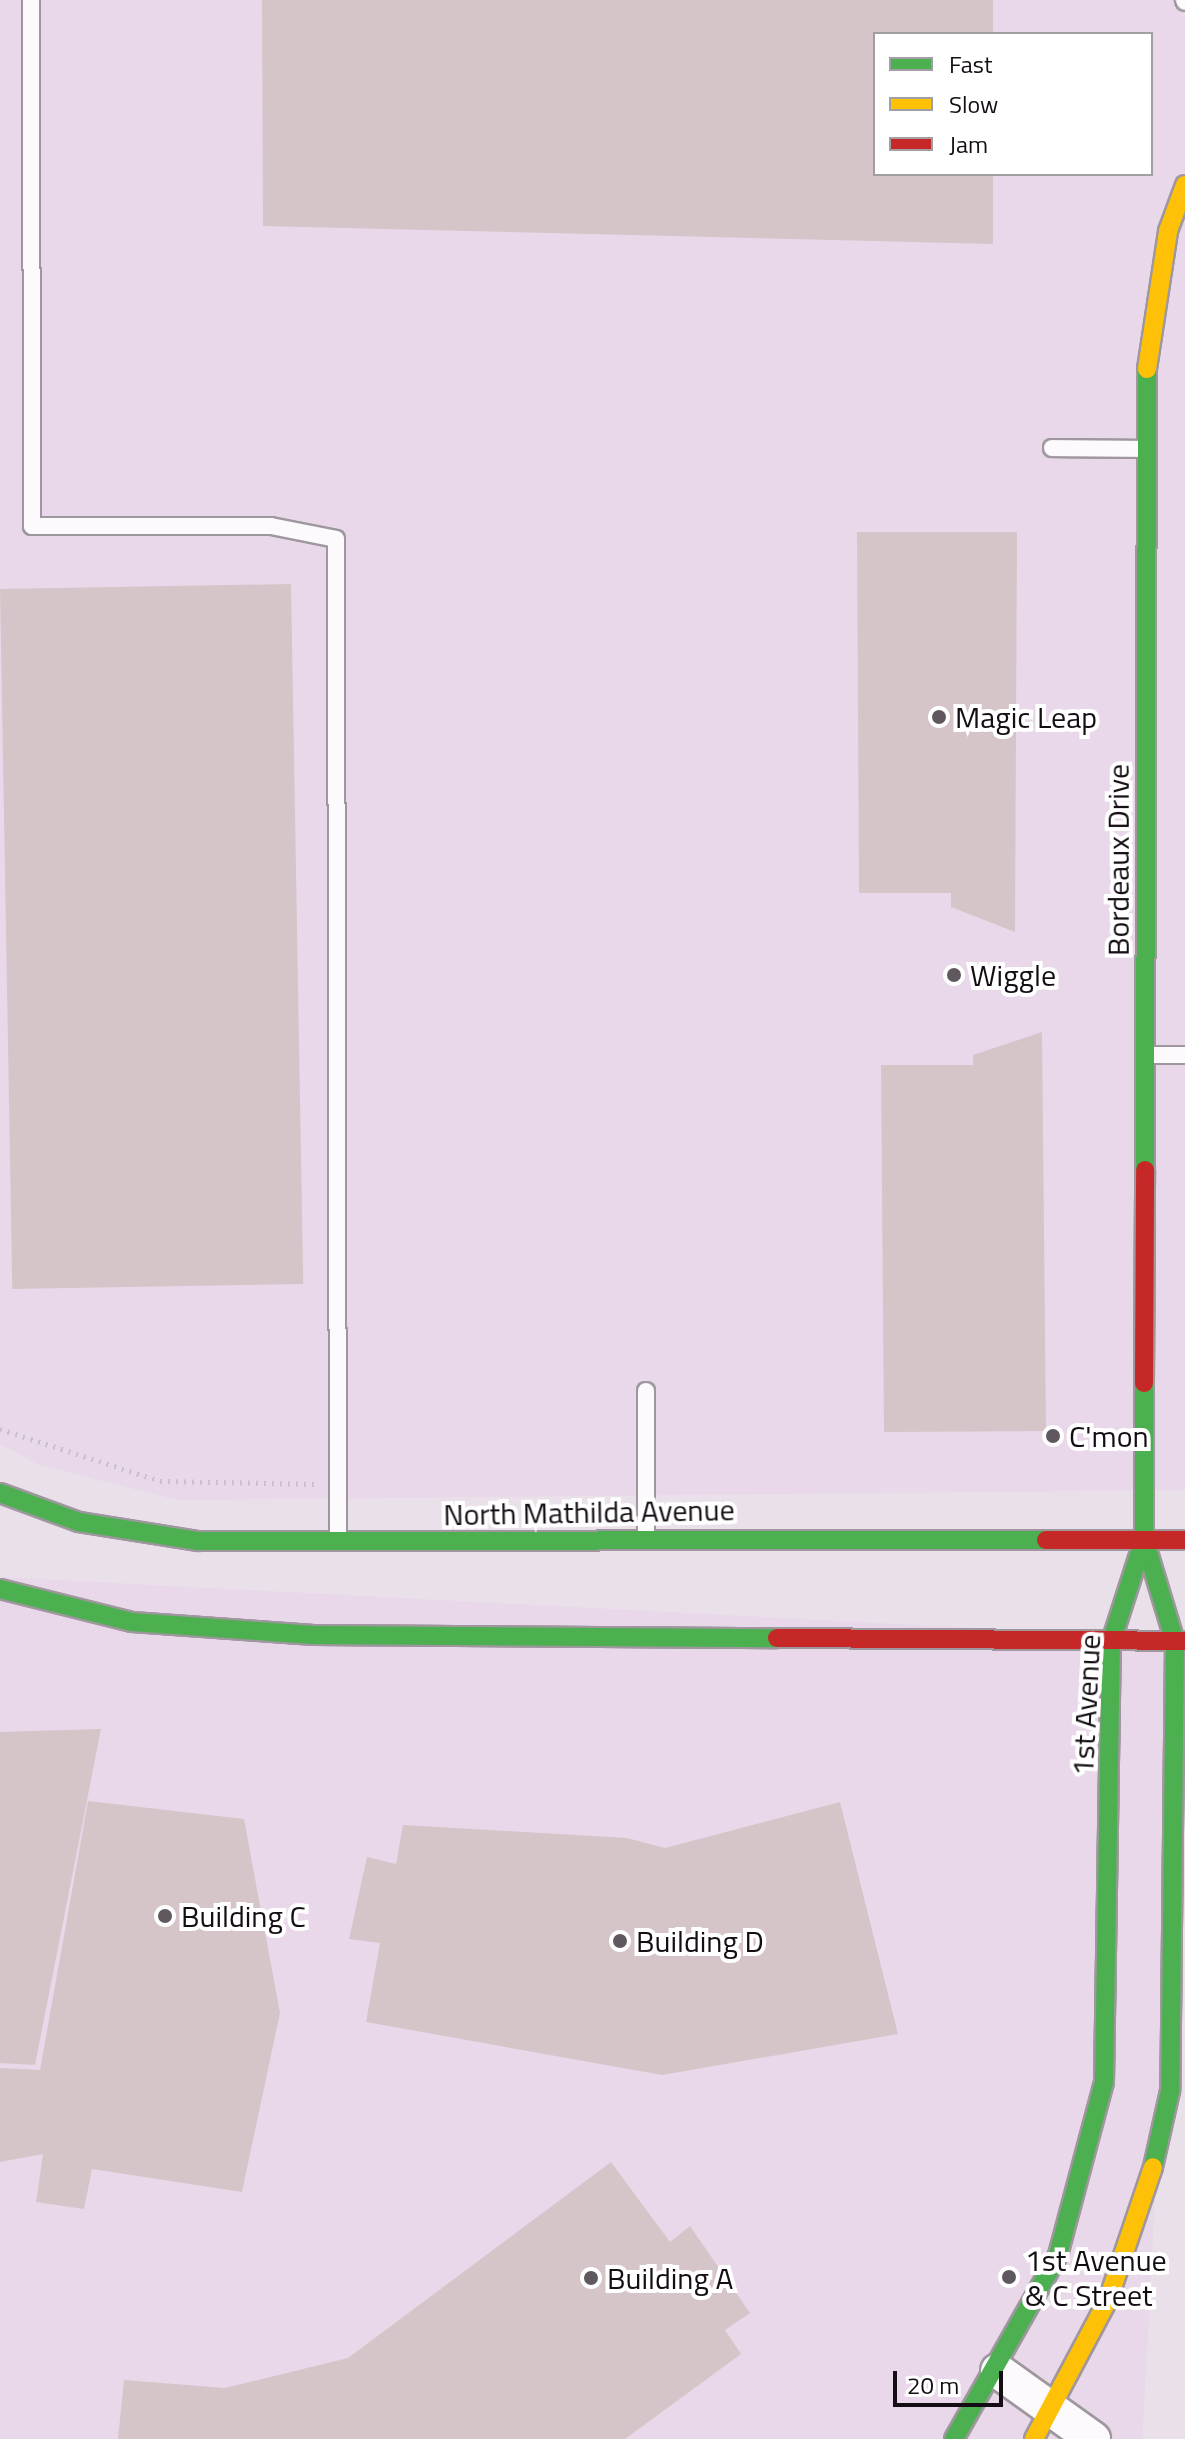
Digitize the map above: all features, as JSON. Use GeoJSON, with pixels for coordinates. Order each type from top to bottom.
{"type":"FeatureCollection","features":[{"type":"Feature","properties":{"kind":"street","name":"Bordeaux Drive"},"geometry":{"type":"LineString","coordinates":[[1144,1539],[1144,449],[1154,294],[1185,185]]}},
{"type":"Feature","properties":{"kind":"street","name":"North Mathilda Avenue"},"geometry":{"type":"LineString","coordinates":[[0,1493],[135,1535],[338,1545],[646,1537],[1185,1540]]}},
{"type":"Feature","properties":{"kind":"street"},"geometry":{"type":"LineString","coordinates":[[1034,2439],[1053,2411],[1108,2300],[1147,2197],[1170,2091],[1180,1641],[1144,1539]]}},
{"type":"Feature","properties":{"kind":"street","name":"1st Avenue"},"geometry":{"type":"LineString","coordinates":[[954,2439],[998,2371],[1058,2255],[1104,2082],[1111,1976],[1111,1642],[1144,1539]]}},
{"type":"Feature","properties":{"kind":"street"},"geometry":{"type":"LineString","coordinates":[[0,1589],[132,1622],[314,1635],[1180,1641]]}},
{"type":"Feature","properties":{"kind":"street"},"geometry":{"type":"LineString","coordinates":[[998,2371],[1093,2439]]}},
{"type":"Feature","properties":{"kind":"lane"},"geometry":{"type":"LineString","coordinates":[[31,0],[32,526],[271,526],[336,539],[338,1545]]}},
{"type":"Feature","properties":{"kind":"lane"},"geometry":{"type":"LineString","coordinates":[[1052,448],[1144,449]]}},
{"type":"Feature","properties":{"kind":"lane"},"geometry":{"type":"LineString","coordinates":[[1146,1055],[1185,1055]]}},
{"type":"Feature","properties":{"kind":"lane"},"geometry":{"type":"LineString","coordinates":[[646,1391],[646,1537]]}},
{"type":"Feature","properties":{"kind":"path"},"geometry":{"type":"LineString","coordinates":[[0,1429],[160,1481],[339,1484]]}},
{"type":"Feature","properties":{"kind":"shaded area"},"geometry":{"type":"Polygon","coordinates":[[[0,0],[1185,0],[1185,1490],[177,1500],[39,1465],[0,1444],[0,0]]]}},
{"type":"Feature","properties":{"kind":"shaded area"},"geometry":{"type":"Polygon","coordinates":[[[0,1577],[1184,1639],[1142,2439],[0,2439],[0,1577]]]}},
{"type":"Feature","properties":{"kind":"building"},"geometry":{"type":"Polygon","coordinates":[[[262,0],[993,0],[993,32],[873,32],[873,176],[993,176],[993,244],[263,226],[262,0]]]}},
{"type":"Feature","properties":{"kind":"building"},"geometry":{"type":"Polygon","coordinates":[[[857,532],[1017,532],[1015,932],[951,907],[951,893],[859,893],[857,532]]]}},
{"type":"Feature","properties":{"kind":"building"},"geometry":{"type":"Polygon","coordinates":[[[291,584],[303,1284],[12,1289],[0,589],[291,584]]]}},
{"type":"Feature","properties":{"kind":"building"},"geometry":{"type":"Polygon","coordinates":[[[1042,1032],[1046,1431],[884,1432],[881,1065],[973,1065],[973,1055],[1042,1032]]]}},
{"type":"Feature","properties":{"kind":"building"},"geometry":{"type":"Polygon","coordinates":[[[101,1729],[35,2065],[0,2063],[0,1732],[101,1729]]]}},
{"type":"Feature","properties":{"kind":"building","name":"Building C"},"geometry":{"type":"Polygon","coordinates":[[[88,1801],[244,1819],[280,2013],[242,2192],[92,2169],[84,2209],[36,2202],[43,2154],[0,2162],[0,2068],[40,2070],[88,1801]]]}},
{"type":"Feature","properties":{"kind":"building","name":"Building D"},"geometry":{"type":"Polygon","coordinates":[[[840,1802],[898,2034],[662,2075],[366,2022],[380,1943],[349,1939],[367,1857],[396,1864],[403,1825],[627,1838],[665,1848],[840,1802]]]}},
{"type":"Feature","properties":{"kind":"building","name":"Building A"},"geometry":{"type":"Polygon","coordinates":[[[611,2162],[670,2242],[690,2226],[750,2313],[725,2330],[741,2354],[625,2439],[118,2439],[124,2380],[225,2388],[348,2358],[611,2162]]]}},
{"type":"Feature","properties":{"kind":"traffic: fast"},"geometry":{"type":"LineString","coordinates":[[1145,1170],[1147,369]]}},
{"type":"Feature","properties":{"kind":"traffic: fast"},"geometry":{"type":"LineString","coordinates":[[954,2439],[1058,2255],[1104,2082],[1111,1642],[1144,1539],[1144,1383]]}},
{"type":"Feature","properties":{"kind":"traffic: fast"},"geometry":{"type":"LineString","coordinates":[[0,1493],[79,1522],[198,1541],[1046,1540]]}},
{"type":"Feature","properties":{"kind":"traffic: fast"},"geometry":{"type":"LineString","coordinates":[[1144,1539],[1175,1642],[1170,2091],[1153,2167]]}},
{"type":"Feature","properties":{"kind":"traffic: fast"},"geometry":{"type":"LineString","coordinates":[[0,1589],[132,1622],[314,1635],[777,1638]]}},
{"type":"Feature","properties":{"kind":"traffic: slow"},"geometry":{"type":"LineString","coordinates":[[1147,369],[1168,231],[1185,185]]}},
{"type":"Feature","properties":{"kind":"traffic: slow"},"geometry":{"type":"LineString","coordinates":[[1034,2439],[1108,2300],[1153,2167]]}},
{"type":"Feature","properties":{"kind":"traffic: jam"},"geometry":{"type":"LineString","coordinates":[[1144,1383],[1145,1170]]}},
{"type":"Feature","properties":{"kind":"traffic: jam"},"geometry":{"type":"LineString","coordinates":[[1046,1540],[1185,1540]]}},
{"type":"Feature","properties":{"kind":"traffic: jam"},"geometry":{"type":"LineString","coordinates":[[777,1638],[1185,1641]]}},
{"type":"Feature","properties":{"kind":"place","name":"Magic Leap"},"geometry":{"type":"Point","coordinates":[939,717]}},
{"type":"Feature","properties":{"kind":"place","name":"Wiggle"},"geometry":{"type":"Point","coordinates":[954,975]}},
{"type":"Feature","properties":{"kind":"place","name":"C'mon"},"geometry":{"type":"Point","coordinates":[1053,1436]}},
{"type":"Feature","properties":{"kind":"place","name":"Building C"},"geometry":{"type":"Point","coordinates":[165,1916]}},
{"type":"Feature","properties":{"kind":"place","name":"Building D"},"geometry":{"type":"Point","coordinates":[620,1941]}},
{"type":"Feature","properties":{"kind":"place","name":"1st Avenue & C Street"},"geometry":{"type":"Point","coordinates":[1009,2277]}},
{"type":"Feature","properties":{"kind":"place","name":"Building A"},"geometry":{"type":"Point","coordinates":[591,2278]}}]}
